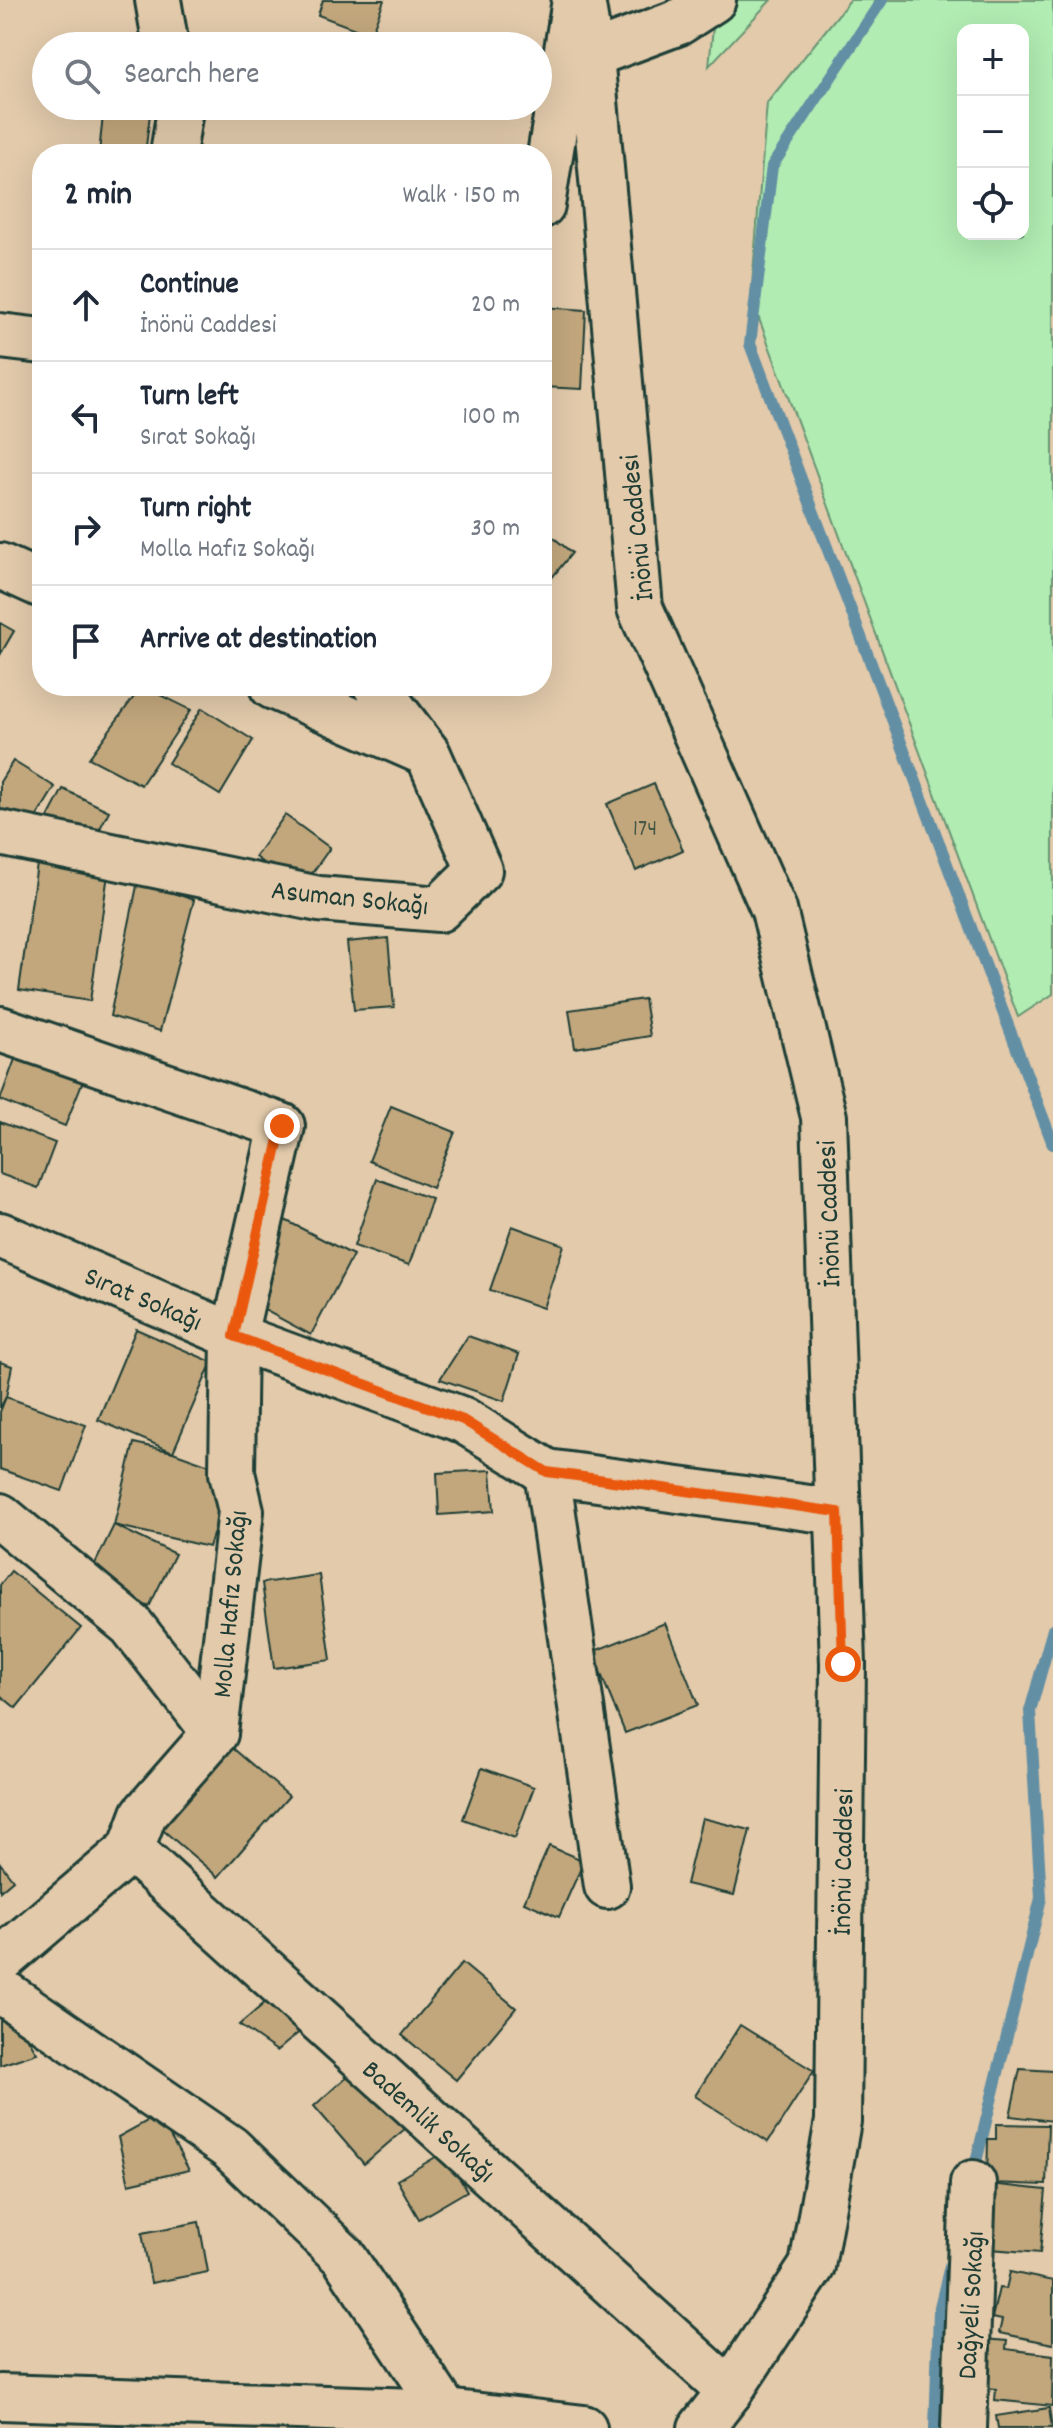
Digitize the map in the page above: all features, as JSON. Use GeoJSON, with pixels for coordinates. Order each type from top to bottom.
{"type":"FeatureCollection","features":[{"type":"Feature","properties":{"kind":"street"},"geometry":{"type":"LineString","coordinates":[[158,0],[164,32]]}},
{"type":"Feature","properties":{"kind":"street"},"geometry":{"type":"LineString","coordinates":[[552,144],[575,0]]}},
{"type":"Feature","properties":{"kind":"street","name":"İnönü Caddesi"},"geometry":{"type":"LineString","coordinates":[[582,0],[591,55],[640,608],[774,910],[824,1117],[843,1664],[838,2121],[812,2266],[730,2391],[701,2428]]}},
{"type":"Feature","properties":{"kind":"street"},"geometry":{"type":"LineString","coordinates":[[591,55],[679,22],[713,0]]}},
{"type":"Feature","properties":{"kind":"street"},"geometry":{"type":"LineString","coordinates":[[175,144],[178,120]]}},
{"type":"Feature","properties":{"kind":"street"},"geometry":{"type":"LineString","coordinates":[[0,336],[32,340]]}},
{"type":"Feature","properties":{"kind":"street"},"geometry":{"type":"LineString","coordinates":[[0,566],[32,580]]}},
{"type":"Feature","properties":{"kind":"street"},"geometry":{"type":"LineString","coordinates":[[295,696],[428,754]]}},
{"type":"Feature","properties":{"kind":"street","name":"Asuman Sokağı"},"geometry":{"type":"LineString","coordinates":[[0,833],[319,899],[439,909],[479,870],[428,754],[384,696]]}},
{"type":"Feature","properties":{"kind":"street","name":"Molla Hafız Sokağı"},"geometry":{"type":"LineString","coordinates":[[0,1029],[282,1126],[234,1336],[232,1473],[241,1511],[215,1733],[144,1814],[131,1849],[0,1961]]}},
{"type":"Feature","properties":{"kind":"street","name":"Sırat Sokağı"},"geometry":{"type":"LineString","coordinates":[[0,1235],[234,1336],[463,1420],[547,1472],[838,1512]]}},
{"type":"Feature","properties":{"kind":"street"},"geometry":{"type":"LineString","coordinates":[[547,1472],[607,1886]]}},
{"type":"Feature","properties":{"kind":"street"},"geometry":{"type":"LineString","coordinates":[[0,1516],[131,1625],[215,1733]]}},
{"type":"Feature","properties":{"kind":"street","name":"Bademlik Sokağı"},"geometry":{"type":"LineString","coordinates":[[131,1849],[730,2391]]}},
{"type":"Feature","properties":{"kind":"street"},"geometry":{"type":"LineString","coordinates":[[0,1990],[230,2148],[343,2256],[446,2412]]}},
{"type":"Feature","properties":{"kind":"street","name":"Dağyeli Sokağı"},"geometry":{"type":"LineString","coordinates":[[964,2428],[973,2183]]}},
{"type":"Feature","properties":{"kind":"street"},"geometry":{"type":"LineString","coordinates":[[0,2397],[446,2412],[584,2428]]}},
{"type":"Feature","properties":{"kind":"green space"},"geometry":{"type":"Polygon","coordinates":[[[716,0],[771,0],[709,66],[716,0]]]}},
{"type":"Feature","properties":{"kind":"green space"},"geometry":{"type":"Polygon","coordinates":[[[850,0],[1053,0],[1053,994],[1018,1017],[751,297],[767,103],[850,0]]]}},
{"type":"Feature","properties":{"kind":"building"},"geometry":{"type":"Polygon","coordinates":[[[323,0],[384,0],[372,32],[363,32],[318,15],[323,0]]]}},
{"type":"Feature","properties":{"kind":"building"},"geometry":{"type":"Polygon","coordinates":[[[103,120],[149,120],[146,144],[100,144],[103,120]]]}},
{"type":"Feature","properties":{"kind":"building"},"geometry":{"type":"Polygon","coordinates":[[[552,308],[586,310],[582,389],[552,388],[552,308]]]}},
{"type":"Feature","properties":{"kind":"building"},"geometry":{"type":"Polygon","coordinates":[[[552,536],[572,553],[552,578],[552,536]]]}},
{"type":"Feature","properties":{"kind":"building"},"geometry":{"type":"Polygon","coordinates":[[[0,623],[14,631],[0,655],[0,623]]]}},
{"type":"Feature","properties":{"kind":"building"},"geometry":{"type":"Polygon","coordinates":[[[135,696],[162,696],[191,710],[141,785],[89,758],[135,696]]]}},
{"type":"Feature","properties":{"kind":"building"},"geometry":{"type":"Polygon","coordinates":[[[202,708],[253,740],[220,795],[168,763],[202,708]]]}},
{"type":"Feature","properties":{"kind":"building"},"geometry":{"type":"Polygon","coordinates":[[[13,761],[55,787],[28,831],[0,812],[0,782],[13,761]]]}},
{"type":"Feature","properties":{"kind":"building"},"geometry":{"type":"Polygon","coordinates":[[[654,784],[683,850],[636,871],[607,804],[654,784]]]}},
{"type":"Feature","properties":{"kind":"building"},"geometry":{"type":"Polygon","coordinates":[[[63,789],[109,811],[89,850],[43,827],[63,789]]]}},
{"type":"Feature","properties":{"kind":"building"},"geometry":{"type":"Polygon","coordinates":[[[285,815],[330,848],[300,890],[255,857],[285,815]]]}},
{"type":"Feature","properties":{"kind":"building"},"geometry":{"type":"Polygon","coordinates":[[[37,864],[108,874],[90,1001],[19,990],[37,864]]]}},
{"type":"Feature","properties":{"kind":"building"},"geometry":{"type":"Polygon","coordinates":[[[138,881],[194,900],[160,1031],[110,1016],[138,881]]]}},
{"type":"Feature","properties":{"kind":"building"},"geometry":{"type":"Polygon","coordinates":[[[388,938],[394,1007],[354,1010],[347,942],[388,938]]]}},
{"type":"Feature","properties":{"kind":"building"},"geometry":{"type":"Polygon","coordinates":[[[644,999],[650,1036],[575,1048],[569,1010],[644,999]]]}},
{"type":"Feature","properties":{"kind":"building"},"geometry":{"type":"Polygon","coordinates":[[[18,1051],[84,1078],[65,1126],[0,1100],[18,1051]]]}},
{"type":"Feature","properties":{"kind":"building"},"geometry":{"type":"Polygon","coordinates":[[[391,1106],[455,1132],[432,1188],[369,1161],[391,1106]]]}},
{"type":"Feature","properties":{"kind":"building"},"geometry":{"type":"Polygon","coordinates":[[[0,1122],[55,1143],[38,1188],[0,1174],[0,1122]]]}},
{"type":"Feature","properties":{"kind":"building"},"geometry":{"type":"Polygon","coordinates":[[[377,1179],[432,1199],[409,1265],[354,1246],[377,1179]]]}},
{"type":"Feature","properties":{"kind":"building"},"geometry":{"type":"Polygon","coordinates":[[[285,1220],[353,1255],[311,1335],[244,1299],[285,1220]]]}},
{"type":"Feature","properties":{"kind":"building"},"geometry":{"type":"Polygon","coordinates":[[[512,1226],[564,1245],[543,1308],[490,1290],[512,1226]]]}},
{"type":"Feature","properties":{"kind":"building"},"geometry":{"type":"Polygon","coordinates":[[[136,1329],[212,1362],[173,1452],[98,1420],[136,1329]]]}},
{"type":"Feature","properties":{"kind":"building"},"geometry":{"type":"Polygon","coordinates":[[[468,1336],[519,1354],[504,1401],[440,1379],[468,1336]]]}},
{"type":"Feature","properties":{"kind":"building"},"geometry":{"type":"Polygon","coordinates":[[[0,1362],[12,1366],[6,1397],[0,1408],[0,1362]]]}},
{"type":"Feature","properties":{"kind":"building"},"geometry":{"type":"Polygon","coordinates":[[[6,1397],[86,1425],[62,1491],[0,1469],[0,1412],[6,1397]]]}},
{"type":"Feature","properties":{"kind":"building"},"geometry":{"type":"Polygon","coordinates":[[[134,1443],[173,1452],[232,1473],[209,1547],[114,1525],[134,1443]]]}},
{"type":"Feature","properties":{"kind":"building"},"geometry":{"type":"Polygon","coordinates":[[[491,1470],[494,1511],[439,1515],[437,1473],[491,1470]]]}},
{"type":"Feature","properties":{"kind":"building"},"geometry":{"type":"Polygon","coordinates":[[[114,1525],[175,1554],[149,1607],[88,1578],[114,1525]]]}},
{"type":"Feature","properties":{"kind":"building"},"geometry":{"type":"Polygon","coordinates":[[[11,1571],[81,1628],[16,1708],[0,1695],[0,1585],[11,1571]]]}},
{"type":"Feature","properties":{"kind":"building"},"geometry":{"type":"Polygon","coordinates":[[[319,1575],[331,1660],[274,1668],[262,1583],[319,1575]]]}},
{"type":"Feature","properties":{"kind":"building"},"geometry":{"type":"Polygon","coordinates":[[[665,1623],[698,1705],[625,1733],[592,1652],[665,1623]]]}},
{"type":"Feature","properties":{"kind":"building"},"geometry":{"type":"Polygon","coordinates":[[[215,1733],[289,1796],[218,1877],[144,1814],[215,1733]]]}},
{"type":"Feature","properties":{"kind":"building"},"geometry":{"type":"Polygon","coordinates":[[[482,1768],[534,1787],[515,1838],[463,1819],[482,1768]]]}},
{"type":"Feature","properties":{"kind":"building"},"geometry":{"type":"Polygon","coordinates":[[[702,1818],[750,1830],[734,1895],[686,1884],[702,1818]]]}},
{"type":"Feature","properties":{"kind":"building"},"geometry":{"type":"Polygon","coordinates":[[[549,1846],[584,1861],[559,1917],[524,1902],[549,1846]]]}},
{"type":"Feature","properties":{"kind":"building"},"geometry":{"type":"Polygon","coordinates":[[[0,1863],[13,1880],[0,1891],[0,1863]]]}},
{"type":"Feature","properties":{"kind":"building"},"geometry":{"type":"Polygon","coordinates":[[[462,1963],[516,2008],[456,2080],[402,2035],[462,1963]]]}},
{"type":"Feature","properties":{"kind":"building"},"geometry":{"type":"Polygon","coordinates":[[[0,1993],[37,2053],[0,2065],[0,1993]]]}},
{"type":"Feature","properties":{"kind":"building"},"geometry":{"type":"Polygon","coordinates":[[[274,1995],[303,2029],[277,2051],[239,2025],[274,1995]]]}},
{"type":"Feature","properties":{"kind":"building"},"geometry":{"type":"Polygon","coordinates":[[[740,2025],[814,2071],[768,2142],[695,2096],[740,2025]]]}},
{"type":"Feature","properties":{"kind":"building"},"geometry":{"type":"Polygon","coordinates":[[[362,2063],[413,2122],[364,2164],[314,2106],[362,2063]]]}},
{"type":"Feature","properties":{"kind":"building"},"geometry":{"type":"Polygon","coordinates":[[[1020,2069],[1053,2071],[1053,2121],[1010,2116],[1020,2069]]]}},
{"type":"Feature","properties":{"kind":"building"},"geometry":{"type":"Polygon","coordinates":[[[158,2115],[189,2170],[129,2184],[118,2137],[158,2115]]]}},
{"type":"Feature","properties":{"kind":"building"},"geometry":{"type":"Polygon","coordinates":[[[996,2124],[1048,2125],[1046,2185],[987,2183],[988,2139],[996,2139],[996,2124]]]}},
{"type":"Feature","properties":{"kind":"building"},"geometry":{"type":"Polygon","coordinates":[[[444,2152],[467,2191],[419,2219],[397,2180],[444,2152]]]}},
{"type":"Feature","properties":{"kind":"building"},"geometry":{"type":"Polygon","coordinates":[[[989,2184],[1046,2190],[1040,2253],[991,2249],[996,2196],[988,2195],[989,2184]]]}},
{"type":"Feature","properties":{"kind":"building"},"geometry":{"type":"Polygon","coordinates":[[[199,2222],[208,2272],[151,2283],[142,2233],[199,2222]]]}},
{"type":"Feature","properties":{"kind":"building"},"geometry":{"type":"Polygon","coordinates":[[[1010,2272],[1053,2281],[1053,2344],[999,2333],[1002,2320],[992,2318],[999,2288],[1006,2289],[1010,2272]]]}},
{"type":"Feature","properties":{"kind":"building"},"geometry":{"type":"Polygon","coordinates":[[[983,2339],[1007,2341],[1006,2349],[1053,2355],[1052,2406],[995,2400],[996,2389],[985,2388],[983,2339]]]}},
{"type":"Feature","properties":{"kind":"building"},"geometry":{"type":"Polygon","coordinates":[[[1049,2408],[1052,2428],[998,2428],[996,2416],[1049,2408]]]}},
{"type":"Feature","properties":{"kind":"waterway"},"geometry":{"type":"LineString","coordinates":[[882,0],[772,166],[750,344],[1053,1144]]}},
{"type":"Feature","properties":{"kind":"waterway"},"geometry":{"type":"LineString","coordinates":[[973,2174],[1041,1898],[1030,1711],[1053,1629]]}},
{"type":"Feature","properties":{"kind":"waterway"},"geometry":{"type":"LineString","coordinates":[[935,2428],[939,2311],[951,2262]]}},
{"type":"Feature","properties":{"kind":"route"},"geometry":{"type":"LineString","coordinates":[[282,1126],[234,1336],[463,1420],[547,1472],[838,1512],[843,1664]]}}]}
